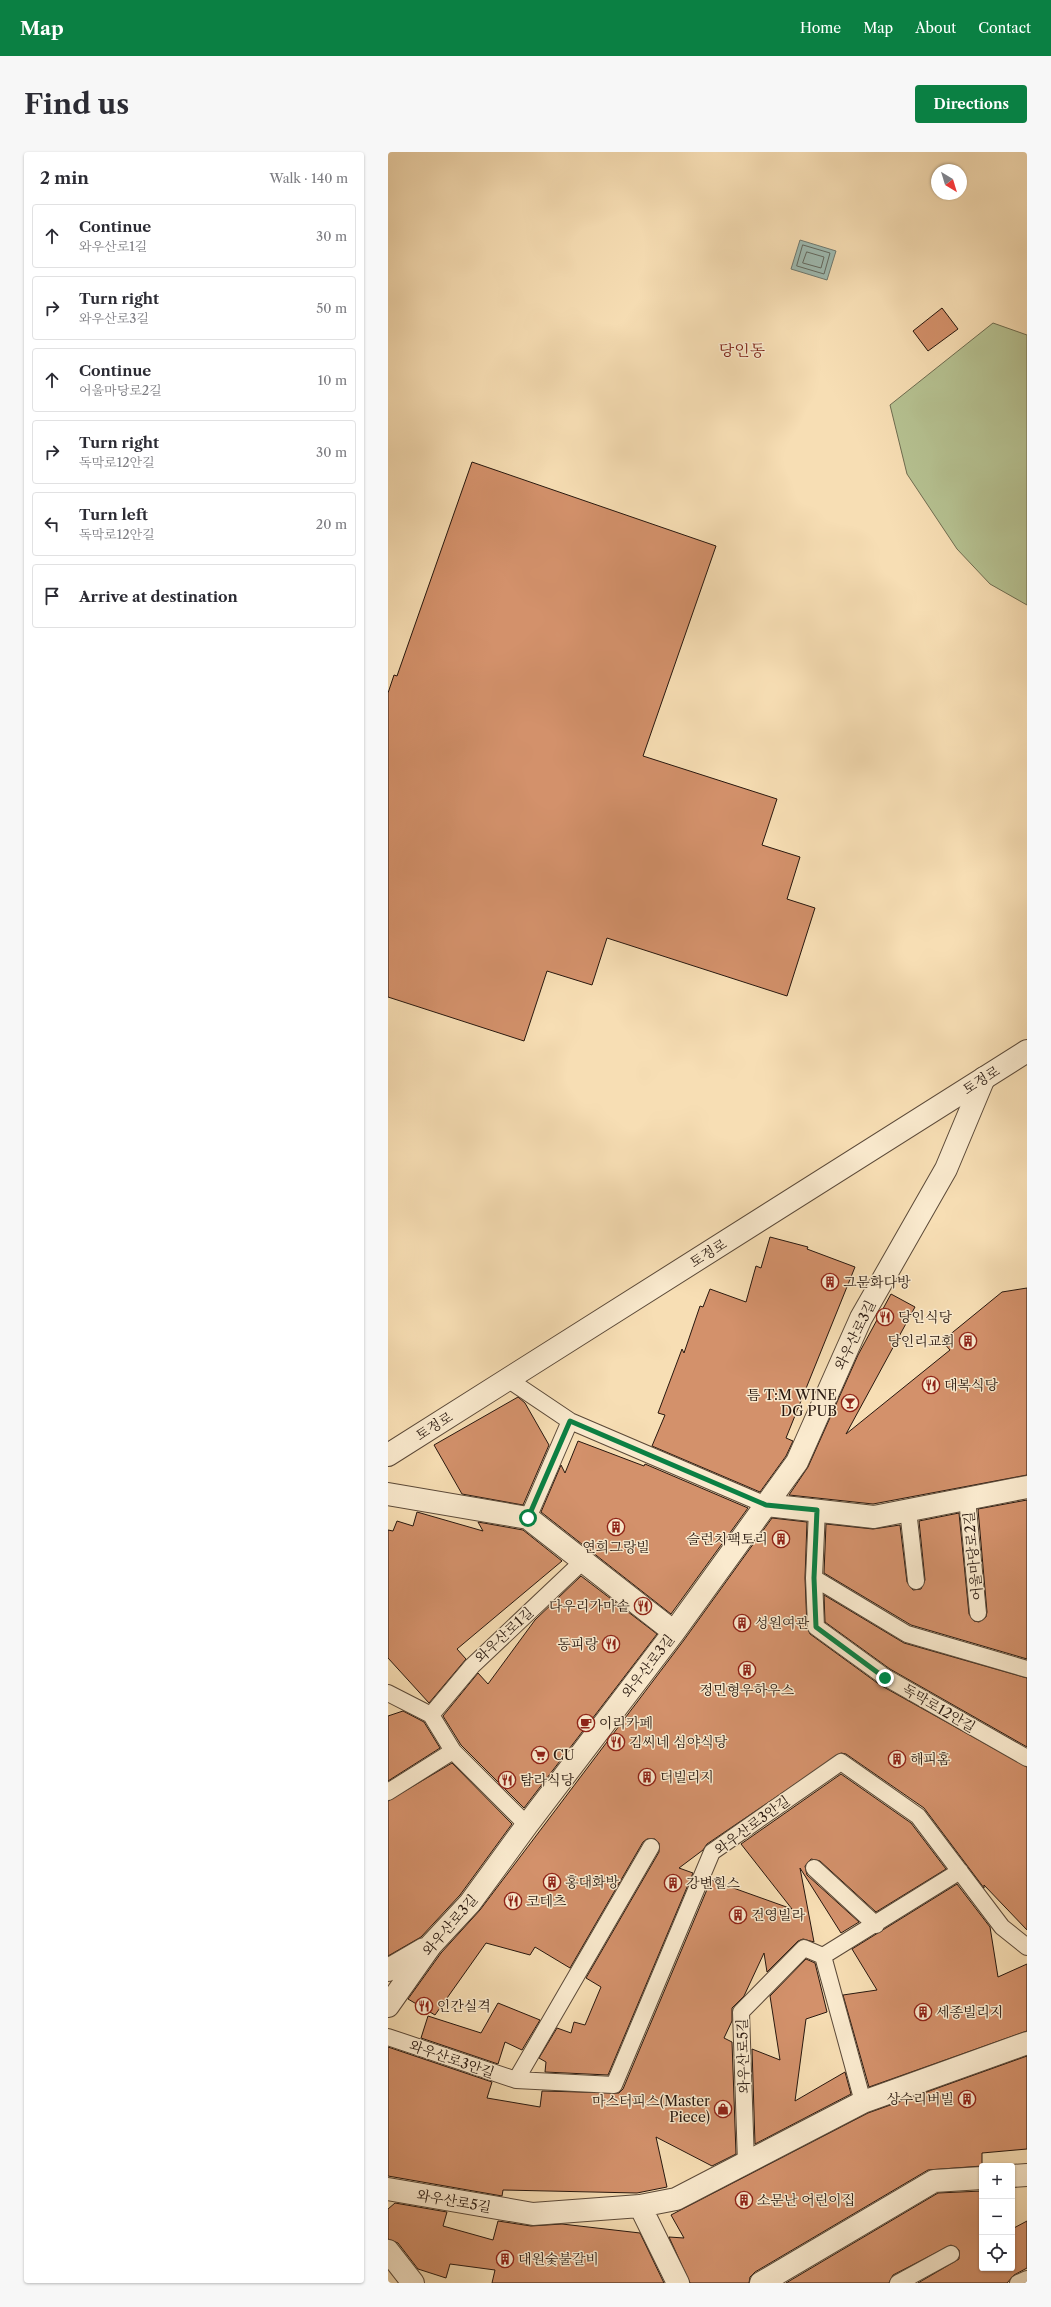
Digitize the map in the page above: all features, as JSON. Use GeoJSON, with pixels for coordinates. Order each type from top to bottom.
{"type":"FeatureCollection","features":[{"type":"Feature","properties":{"kind":"street","name":"토정로"},"geometry":{"type":"LineString","coordinates":[[388,1455],[509,1380],[1027,1051]]}},
{"type":"Feature","properties":{"kind":"street","name":"와우산로3길"},"geometry":{"type":"LineString","coordinates":[[388,2006],[430,1945],[470,1903],[527,1825],[674,1632],[797,1462],[861,1318],[946,1169],[984,1078]]}},
{"type":"Feature","properties":{"kind":"street","name":"어울마당로2길"},"geometry":{"type":"LineString","coordinates":[[766,1505],[874,1517],[1027,1487]]}},
{"type":"Feature","properties":{"kind":"street"},"geometry":{"type":"LineString","coordinates":[[388,1494],[528,1518],[674,1632]]}},
{"type":"Feature","properties":{"kind":"street"},"geometry":{"type":"LineString","coordinates":[[388,1970],[430,1945]]}},
{"type":"Feature","properties":{"kind":"street","name":"와우산로5길"},"geometry":{"type":"LineString","coordinates":[[388,2189],[533,2214],[640,2206],[676,2199],[863,2102],[1027,2042]]}},
{"type":"Feature","properties":{"kind":"street"},"geometry":{"type":"LineString","coordinates":[[1015,2176],[1027,2175]]}},
{"type":"Feature","properties":{"kind":"street"},"geometry":{"type":"LineString","coordinates":[[761,2283],[934,2181],[979,2178]]}},
{"type":"Feature","properties":{"kind":"street"},"geometry":{"type":"LineString","coordinates":[[640,2206],[674,2275]]}},
{"type":"Feature","properties":{"kind":"street"},"geometry":{"type":"LineString","coordinates":[[388,2251],[413,2283]]}},
{"type":"Feature","properties":{"kind":"lane"},"geometry":{"type":"LineString","coordinates":[[509,1380],[570,1421],[766,1505]]}},
{"type":"Feature","properties":{"kind":"lane"},"geometry":{"type":"LineString","coordinates":[[528,1518],[570,1421]]}},
{"type":"Feature","properties":{"kind":"lane","name":"어울마당로2길"},"geometry":{"type":"LineString","coordinates":[[967,1498],[978,1613]]}},
{"type":"Feature","properties":{"kind":"lane","name":"독막로12안길"},"geometry":{"type":"LineString","coordinates":[[817,1510],[814,1578],[816,1627],[885,1678],[1027,1758]]}},
{"type":"Feature","properties":{"kind":"lane"},"geometry":{"type":"LineString","coordinates":[[908,1510],[916,1581]]}},
{"type":"Feature","properties":{"kind":"lane","name":"와우산로1길"},"geometry":{"type":"LineString","coordinates":[[431,1715],[472,1666],[583,1561]]}},
{"type":"Feature","properties":{"kind":"lane"},"geometry":{"type":"LineString","coordinates":[[814,1578],[907,1634],[1027,1669]]}},
{"type":"Feature","properties":{"kind":"lane"},"geometry":{"type":"LineString","coordinates":[[388,1693],[431,1715],[453,1751],[527,1825]]}},
{"type":"Feature","properties":{"kind":"lane"},"geometry":{"type":"LineString","coordinates":[[388,1792],[453,1751]]}},
{"type":"Feature","properties":{"kind":"lane","name":"와우산로3안길"},"geometry":{"type":"LineString","coordinates":[[388,2037],[516,2080],[614,2084],[712,1852],[841,1762],[918,1816],[1002,1927],[1027,1947]]}},
{"type":"Feature","properties":{"kind":"lane"},"geometry":{"type":"LineString","coordinates":[[516,2080],[651,1847]]}},
{"type":"Feature","properties":{"kind":"lane"},"geometry":{"type":"LineString","coordinates":[[814,1868],[876,1925]]}},
{"type":"Feature","properties":{"kind":"lane"},"geometry":{"type":"LineString","coordinates":[[863,2102],[824,1956],[876,1925],[960,1871]]}},
{"type":"Feature","properties":{"kind":"lane","name":"와우산로5길"},"geometry":{"type":"LineString","coordinates":[[746,2163],[741,2012],[804,1948],[824,1956]]}},
{"type":"Feature","properties":{"kind":"lane"},"geometry":{"type":"LineString","coordinates":[[898,2283],[951,2254]]}},
{"type":"Feature","properties":{"kind":"lane"},"geometry":{"type":"LineString","coordinates":[[1018,2283],[1027,2278]]}},
{"type":"Feature","properties":{"kind":"green space"},"geometry":{"type":"Polygon","coordinates":[[[993,323],[1027,335],[1027,605],[990,584],[957,549],[907,474],[890,405],[993,323]]]}},
{"type":"Feature","properties":{"kind":"water"},"geometry":{"type":"Polygon","coordinates":[[[800,240],[836,251],[827,280],[791,269],[800,240]]]}},
{"type":"Feature","properties":{"kind":"building"},"geometry":{"type":"Polygon","coordinates":[[[942,308],[958,329],[928,351],[913,331],[942,308]]]}},
{"type":"Feature","properties":{"kind":"building"},"geometry":{"type":"Polygon","coordinates":[[[472,462],[716,546],[643,756],[777,799],[762,845],[800,857],[787,899],[815,908],[787,996],[607,938],[592,985],[547,971],[524,1041],[388,997],[388,693],[394,675],[397,676],[472,462]]]}},
{"type":"Feature","properties":{"kind":"building"},"geometry":{"type":"Polygon","coordinates":[[[770,1237],[808,1247],[807,1249],[855,1267],[786,1438],[793,1441],[786,1456],[760,1492],[652,1446],[665,1415],[658,1413],[682,1349],[684,1353],[700,1306],[703,1307],[710,1289],[746,1302],[756,1266],[761,1268],[770,1237]]]}},
{"type":"Feature","properties":{"kind":"building"},"geometry":{"type":"Polygon","coordinates":[[[1027,1288],[1027,1475],[873,1504],[789,1495],[808,1467],[858,1355],[891,1294],[915,1307],[846,1434],[950,1350],[942,1341],[1002,1292],[1027,1288]]]}},
{"type":"Feature","properties":{"kind":"building"},"geometry":{"type":"Polygon","coordinates":[[[518,1397],[525,1403],[549,1445],[523,1505],[462,1494],[434,1445],[518,1397]]]}},
{"type":"Feature","properties":{"kind":"building"},"geometry":{"type":"Polygon","coordinates":[[[578,1441],[644,1466],[645,1464],[748,1508],[671,1614],[541,1512],[561,1465],[565,1473],[578,1441]]]}},
{"type":"Feature","properties":{"kind":"building"},"geometry":{"type":"Polygon","coordinates":[[[1027,1500],[1027,1659],[911,1625],[824,1573],[826,1524],[873,1529],[900,1525],[907,1582],[913,1590],[921,1589],[925,1580],[919,1521],[959,1513],[969,1614],[974,1621],[979,1622],[986,1617],[987,1612],[978,1509],[1027,1500]]]}},
{"type":"Feature","properties":{"kind":"building"},"geometry":{"type":"Polygon","coordinates":[[[417,1512],[483,1531],[478,1522],[523,1530],[562,1561],[457,1649],[466,1659],[429,1703],[388,1658],[388,1530],[393,1531],[397,1521],[413,1526],[417,1512]]]}},
{"type":"Feature","properties":{"kind":"building"},"geometry":{"type":"Polygon","coordinates":[[[772,1518],[807,1522],[805,1578],[807,1627],[810,1634],[880,1685],[1027,1767],[1027,1930],[984,1885],[984,1888],[924,1808],[846,1754],[841,1753],[707,1844],[703,1850],[679,1868],[693,1873],[608,2075],[545,2072],[546,2062],[539,2058],[557,2028],[571,2033],[574,2022],[585,2025],[601,1987],[586,1978],[659,1852],[659,1843],[655,1839],[647,1839],[643,1842],[570,1968],[535,1947],[530,1955],[486,1943],[435,2015],[408,1999],[441,1953],[480,1910],[684,1640],[772,1518]]]}},
{"type":"Feature","properties":{"kind":"building"},"geometry":{"type":"Polygon","coordinates":[[[581,1576],[657,1634],[524,1808],[461,1745],[443,1716],[478,1673],[488,1684],[535,1620],[581,1576]]]}},
{"type":"Feature","properties":{"kind":"building"},"geometry":{"type":"Polygon","coordinates":[[[824,1595],[904,1643],[1027,1678],[1027,1747],[890,1669],[825,1622],[824,1595]]]}},
{"type":"Feature","properties":{"kind":"building"},"geometry":{"type":"Polygon","coordinates":[[[403,1711],[424,1722],[440,1748],[388,1781],[388,1716],[403,1711]]]}},
{"type":"Feature","properties":{"kind":"building"},"geometry":{"type":"Polygon","coordinates":[[[452,1763],[512,1824],[460,1895],[421,1937],[388,1956],[388,1801],[452,1763]]]}},
{"type":"Feature","properties":{"kind":"building"},"geometry":{"type":"Polygon","coordinates":[[[841,1774],[911,1823],[946,1869],[876,1912],[820,1861],[811,1859],[805,1866],[807,1875],[859,1922],[841,1933],[800,1868],[814,1942],[803,1939],[798,1941],[767,1972],[764,1953],[744,1996],[732,2008],[732,2021],[724,2038],[732,2042],[736,2154],[712,2166],[656,2137],[667,2187],[637,2193],[503,2190],[502,2196],[388,2176],[388,2047],[492,2082],[487,2098],[540,2107],[542,2091],[619,2093],[623,2089],[711,1880],[792,1909],[741,1844],[841,1774]]]}},
{"type":"Feature","properties":{"kind":"building"},"geometry":{"type":"Polygon","coordinates":[[[957,1884],[990,1927],[998,1977],[1027,1964],[1027,2031],[869,2087],[843,1995],[877,1990],[852,1949],[957,1884]]]}},
{"type":"Feature","properties":{"kind":"building"},"geometry":{"type":"Polygon","coordinates":[[[806,1959],[815,1963],[827,2012],[806,2019],[795,2101],[845,2072],[851,2094],[755,2144],[752,2049],[780,2060],[770,1996],[806,1959]]]}},
{"type":"Feature","properties":{"kind":"building"},"geometry":{"type":"Polygon","coordinates":[[[498,2003],[540,2020],[522,2050],[505,2042],[498,2064],[421,2038],[428,2016],[481,2033],[498,2003]]]}},
{"type":"Feature","properties":{"kind":"building"},"geometry":{"type":"Polygon","coordinates":[[[1027,2056],[1027,2149],[982,2153],[982,2163],[979,2163],[979,2166],[928,2170],[755,2272],[750,2277],[749,2283],[690,2283],[669,2237],[684,2238],[671,2215],[868,2113],[1027,2056]]]}},
{"type":"Feature","properties":{"kind":"building"},"geometry":{"type":"Polygon","coordinates":[[[979,2191],[979,2271],[1015,2271],[1015,2227],[1027,2221],[1027,2268],[1014,2275],[1007,2283],[918,2283],[959,2259],[959,2250],[951,2245],[893,2275],[889,2283],[786,2283],[938,2193],[979,2191]]]}},
{"type":"Feature","properties":{"kind":"building"},"geometry":{"type":"Polygon","coordinates":[[[395,2203],[447,2212],[443,2226],[493,2240],[498,2221],[531,2226],[562,2224],[640,2233],[664,2283],[492,2283],[495,2270],[450,2264],[446,2278],[418,2269],[398,2243],[388,2239],[388,2209],[395,2203]]]}},
{"type":"Feature","properties":{"kind":"place","name":"그문화다방"},"geometry":{"type":"Point","coordinates":[830,1282]}},
{"type":"Feature","properties":{"kind":"place","name":"당인식당"},"geometry":{"type":"Point","coordinates":[885,1317]}},
{"type":"Feature","properties":{"kind":"place","name":"당인리교회"},"geometry":{"type":"Point","coordinates":[968,1341]}},
{"type":"Feature","properties":{"kind":"place","name":"대복식당"},"geometry":{"type":"Point","coordinates":[931,1385]}},
{"type":"Feature","properties":{"kind":"place","name":"틈 T:M WINE DG PUB"},"geometry":{"type":"Point","coordinates":[850,1403]}},
{"type":"Feature","properties":{"kind":"place","name":"연희그랑빌"},"geometry":{"type":"Point","coordinates":[616,1527]}},
{"type":"Feature","properties":{"kind":"place","name":"슬런치팩토리"},"geometry":{"type":"Point","coordinates":[781,1539]}},
{"type":"Feature","properties":{"kind":"place","name":"다우리가마솥"},"geometry":{"type":"Point","coordinates":[643,1606]}},
{"type":"Feature","properties":{"kind":"place","name":"성원여관"},"geometry":{"type":"Point","coordinates":[742,1623]}},
{"type":"Feature","properties":{"kind":"place","name":"동피랑"},"geometry":{"type":"Point","coordinates":[611,1644]}},
{"type":"Feature","properties":{"kind":"place","name":"정민형우하우스"},"geometry":{"type":"Point","coordinates":[747,1670]}},
{"type":"Feature","properties":{"kind":"place","name":"이리카페"},"geometry":{"type":"Point","coordinates":[586,1723]}},
{"type":"Feature","properties":{"kind":"place","name":"김씨네 심야식당"},"geometry":{"type":"Point","coordinates":[616,1742]}},
{"type":"Feature","properties":{"kind":"place","name":"CU"},"geometry":{"type":"Point","coordinates":[540,1755]}},
{"type":"Feature","properties":{"kind":"place","name":"해피홈"},"geometry":{"type":"Point","coordinates":[897,1759]}},
{"type":"Feature","properties":{"kind":"place","name":"더빌리지"},"geometry":{"type":"Point","coordinates":[647,1777]}},
{"type":"Feature","properties":{"kind":"place","name":"탐라식당"},"geometry":{"type":"Point","coordinates":[507,1780]}},
{"type":"Feature","properties":{"kind":"place","name":"홍대화방"},"geometry":{"type":"Point","coordinates":[552,1882]}},
{"type":"Feature","properties":{"kind":"place","name":"강변힐스"},"geometry":{"type":"Point","coordinates":[673,1883]}},
{"type":"Feature","properties":{"kind":"place","name":"코테츠"},"geometry":{"type":"Point","coordinates":[513,1901]}},
{"type":"Feature","properties":{"kind":"place","name":"건영빌라"},"geometry":{"type":"Point","coordinates":[738,1915]}},
{"type":"Feature","properties":{"kind":"place","name":"인간실격"},"geometry":{"type":"Point","coordinates":[424,2006]}},
{"type":"Feature","properties":{"kind":"place","name":"세종빌리지"},"geometry":{"type":"Point","coordinates":[923,2012]}},
{"type":"Feature","properties":{"kind":"place","name":"상수리버빌"},"geometry":{"type":"Point","coordinates":[967,2099]}},
{"type":"Feature","properties":{"kind":"place","name":"마스터피스(Master Piece)"},"geometry":{"type":"Point","coordinates":[723,2109]}},
{"type":"Feature","properties":{"kind":"place","name":"소문난 어린이집"},"geometry":{"type":"Point","coordinates":[744,2200]}},
{"type":"Feature","properties":{"kind":"place","name":"대원숯불갈비"},"geometry":{"type":"Point","coordinates":[505,2259]}},
{"type":"Feature","properties":{"kind":"district","name":"당인동"},"geometry":{"type":"Point","coordinates":[742,350]}},
{"type":"Feature","properties":{"kind":"route"},"geometry":{"type":"LineString","coordinates":[[528,1518],[570,1421],[766,1505],[817,1510],[814,1578],[816,1627],[885,1678]]}}]}
